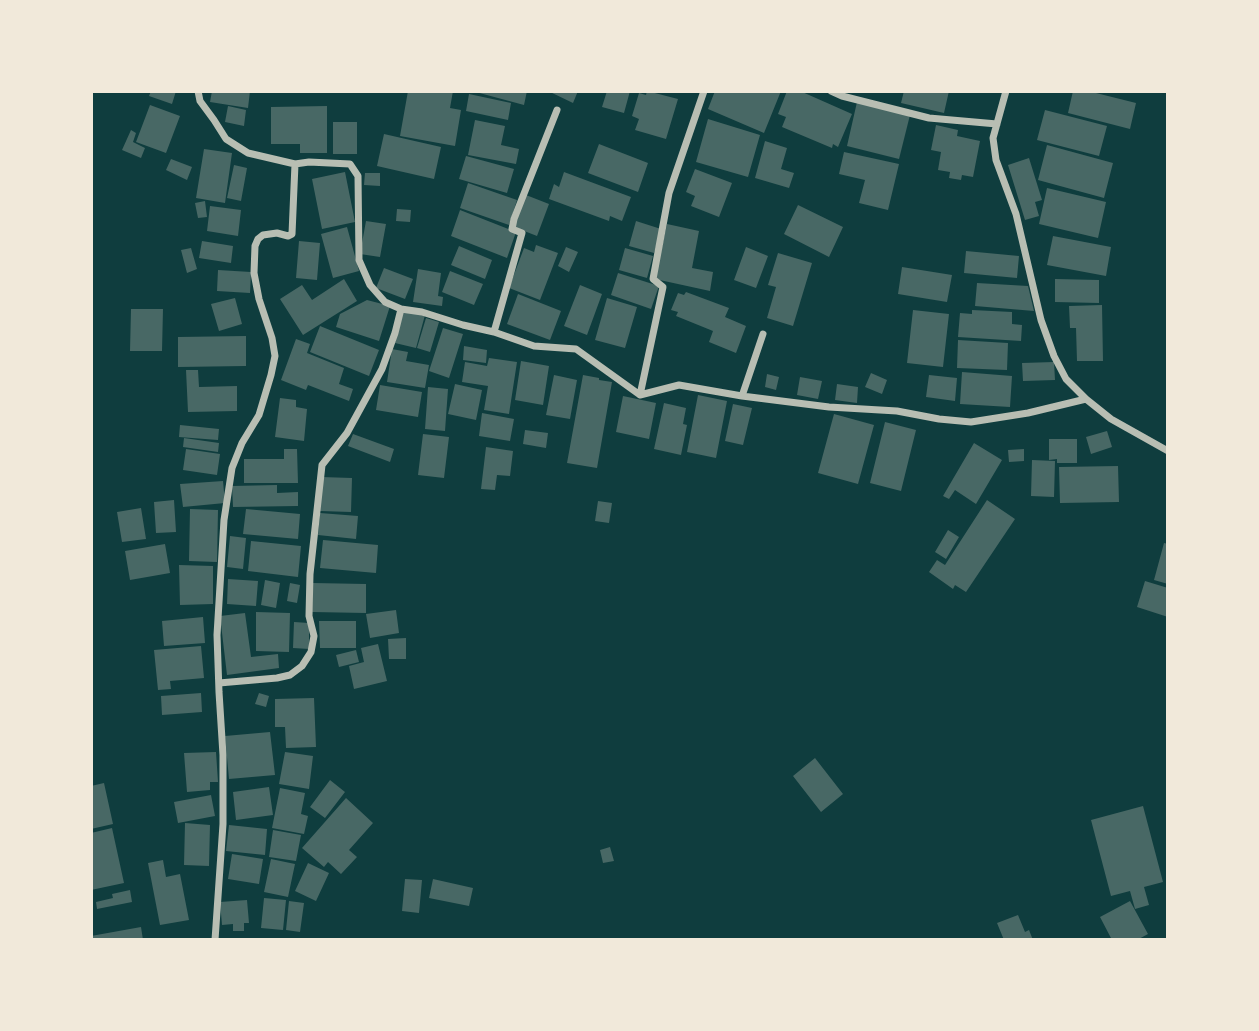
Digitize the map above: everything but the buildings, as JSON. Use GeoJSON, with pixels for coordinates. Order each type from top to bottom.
{"type":"FeatureCollection","features":[{"type":"Feature","properties":{"kind":"street"},"geometry":{"type":"LineString","coordinates":[[198,91],[200,102],[226,139],[248,153],[295,164],[350,164],[358,176],[359,260],[370,285],[385,302],[401,309],[422,312],[494,332],[534,346],[576,349],[640,395]]}},
{"type":"Feature","properties":{"kind":"street"},"geometry":{"type":"LineString","coordinates":[[640,395],[663,287],[653,279],[669,193],[704,91]]}},
{"type":"Feature","properties":{"kind":"street"},"geometry":{"type":"LineString","coordinates":[[831,91],[929,118],[997,124]]}},
{"type":"Feature","properties":{"kind":"street"},"geometry":{"type":"LineString","coordinates":[[1006,91],[993,138],[996,160],[1016,214],[1041,320],[1054,355],[1066,379],[1086,399],[1111,419],[1168,451]]}},
{"type":"Feature","properties":{"kind":"street"},"geometry":{"type":"LineString","coordinates":[[494,332],[522,233],[512,229],[514,219],[557,110]]}},
{"type":"Feature","properties":{"kind":"street"},"geometry":{"type":"LineString","coordinates":[[215,940],[223,824],[223,754],[217,635],[224,520],[232,468],[242,443],[259,415],[275,356],[254,273],[255,246],[263,235],[292,234],[295,164]]}},
{"type":"Feature","properties":{"kind":"street"},"geometry":{"type":"LineString","coordinates":[[219,683],[290,675],[302,666],[312,652],[314,636],[309,616],[310,574],[322,465],[347,433],[382,369],[396,333],[401,309]]}},
{"type":"Feature","properties":{"kind":"street"},"geometry":{"type":"LineString","coordinates":[[742,396],[763,334]]}},
{"type":"Feature","properties":{"kind":"street"},"geometry":{"type":"LineString","coordinates":[[640,395],[679,385],[742,396],[829,407],[897,411],[971,422],[1028,413],[1086,399]]}}]}
